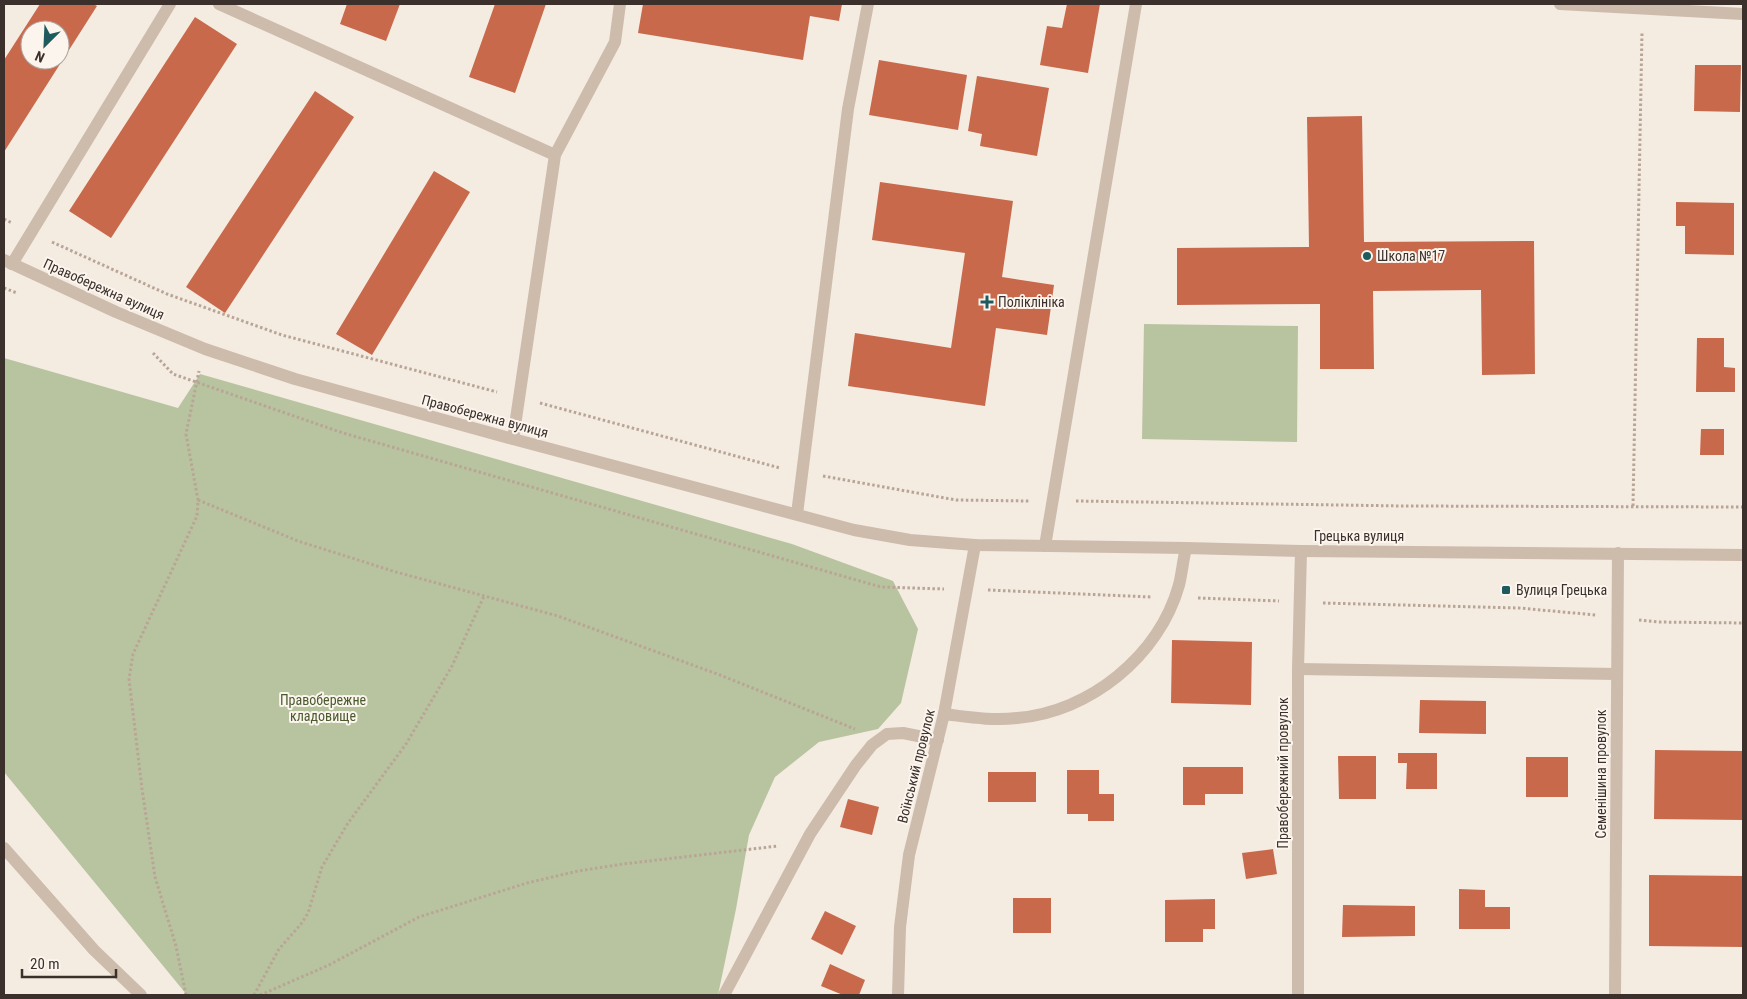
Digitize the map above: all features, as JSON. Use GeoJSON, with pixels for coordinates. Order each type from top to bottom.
{"type":"FeatureCollection","features":[{"type":"Feature","properties":{"kind":"street"},"geometry":{"type":"LineString","coordinates":[[8,262],[170,4]]}},
{"type":"Feature","properties":{"kind":"street"},"geometry":{"type":"LineString","coordinates":[[219,4],[555,154]]}},
{"type":"Feature","properties":{"kind":"street"},"geometry":{"type":"LineString","coordinates":[[513,439],[555,154],[614,42],[620,4]]}},
{"type":"Feature","properties":{"kind":"street"},"geometry":{"type":"LineString","coordinates":[[797,514],[848,109],[868,4]]}},
{"type":"Feature","properties":{"kind":"street"},"geometry":{"type":"LineString","coordinates":[[1045,546],[1136,4]]}},
{"type":"Feature","properties":{"kind":"street"},"geometry":{"type":"LineString","coordinates":[[1560,4],[1743,14]]}},
{"type":"Feature","properties":{"kind":"street","name":"Правобережна вулиця"},"geometry":{"type":"LineString","coordinates":[[8,262],[116,312],[206,349],[295,379],[854,530],[910,540],[975,545]]}},
{"type":"Feature","properties":{"kind":"street","name":"Воїнський провулок"},"geometry":{"type":"LineString","coordinates":[[898,995],[900,927],[909,854],[944,714],[975,545]]}},
{"type":"Feature","properties":{"kind":"street","name":"Грецька вулиця"},"geometry":{"type":"LineString","coordinates":[[975,545],[1300,551],[1743,555]]}},
{"type":"Feature","properties":{"kind":"street"},"geometry":{"type":"LineString","coordinates":[[944,714],[991,720],[1019,718],[1046,713],[1072,704],[1096,692],[1119,675],[1139,656],[1155,635],[1169,611],[1179,585],[1186,548]]}},
{"type":"Feature","properties":{"kind":"street","name":"Правобережний провулок"},"geometry":{"type":"LineString","coordinates":[[1298,995],[1300,551]]}},
{"type":"Feature","properties":{"kind":"street","name":"Семенішина провулок"},"geometry":{"type":"LineString","coordinates":[[1615,995],[1618,553]]}},
{"type":"Feature","properties":{"kind":"street"},"geometry":{"type":"LineString","coordinates":[[1298,669],[1617,674]]}},
{"type":"Feature","properties":{"kind":"street"},"geometry":{"type":"LineString","coordinates":[[724,995],[806,843],[856,765],[872,745],[887,734],[903,733],[938,740]]}},
{"type":"Feature","properties":{"kind":"street"},"geometry":{"type":"LineString","coordinates":[[4,848],[94,950],[141,995]]}},
{"type":"Feature","properties":{"kind":"path"},"geometry":{"type":"LineString","coordinates":[[1632,506],[1642,8]]}},
{"type":"Feature","properties":{"kind":"path"},"geometry":{"type":"LineString","coordinates":[[4,288],[21,295]]}},
{"type":"Feature","properties":{"kind":"path"},"geometry":{"type":"LineString","coordinates":[[186,995],[176,946],[155,877],[128,679],[133,654],[197,516],[198,500],[186,434],[206,349]]}},
{"type":"Feature","properties":{"kind":"path"},"geometry":{"type":"LineString","coordinates":[[152,352],[173,374],[342,433],[881,587],[1402,606],[1519,608],[1658,622],[1743,623]]}},
{"type":"Feature","properties":{"kind":"path"},"geometry":{"type":"LineString","coordinates":[[198,500],[298,540],[396,572],[567,619],[720,675],[880,739]]}},
{"type":"Feature","properties":{"kind":"path"},"geometry":{"type":"LineString","coordinates":[[1052,501],[1404,506],[1743,507]]}},
{"type":"Feature","properties":{"kind":"path"},"geometry":{"type":"LineString","coordinates":[[254,995],[279,949],[308,913],[322,867],[348,823],[406,744],[452,666],[484,596]]}},
{"type":"Feature","properties":{"kind":"path"},"geometry":{"type":"LineString","coordinates":[[260,995],[327,966],[419,917],[527,883],[578,871],[623,864],[806,843]]}},
{"type":"Feature","properties":{"kind":"green space"},"geometry":{"type":"Polygon","coordinates":[[[1144,324],[1298,326],[1297,442],[1142,439],[1144,324]]]}},
{"type":"Feature","properties":{"kind":"green space","name":"Правобережне кладовище"},"geometry":{"type":"Polygon","coordinates":[[[4,358],[178,408],[200,374],[792,544],[893,581],[918,629],[901,703],[878,729],[819,742],[775,777],[749,835],[718,995],[187,995],[4,772],[4,358]]]}},
{"type":"Feature","properties":{"kind":"building"},"geometry":{"type":"Polygon","coordinates":[[[40,4],[93,4],[97,6],[70,48],[70,20],[30,20],[40,4]]]}},
{"type":"Feature","properties":{"kind":"building"},"geometry":{"type":"Polygon","coordinates":[[[347,4],[400,4],[386,41],[340,24],[347,4]]]}},
{"type":"Feature","properties":{"kind":"building"},"geometry":{"type":"Polygon","coordinates":[[[495,4],[546,4],[515,93],[469,77],[495,4]]]}},
{"type":"Feature","properties":{"kind":"building"},"geometry":{"type":"Polygon","coordinates":[[[643,4],[842,4],[839,21],[810,16],[803,60],[638,33],[643,4]]]}},
{"type":"Feature","properties":{"kind":"building"},"geometry":{"type":"Polygon","coordinates":[[[1067,4],[1100,4],[1088,73],[1040,65],[1047,26],[1062,28],[1067,4]]]}},
{"type":"Feature","properties":{"kind":"building"},"geometry":{"type":"Polygon","coordinates":[[[195,17],[237,44],[111,238],[69,211],[195,17]]]}},
{"type":"Feature","properties":{"kind":"building"},"geometry":{"type":"Polygon","coordinates":[[[20,35],[20,70],[56,70],[4,152],[4,60],[20,35]]]}},
{"type":"Feature","properties":{"kind":"building"},"geometry":{"type":"Polygon","coordinates":[[[879,60],[967,75],[958,130],[869,115],[879,60]]]}},
{"type":"Feature","properties":{"kind":"building"},"geometry":{"type":"Polygon","coordinates":[[[1695,65],[1741,65],[1740,112],[1694,111],[1695,65]]]}},
{"type":"Feature","properties":{"kind":"building"},"geometry":{"type":"Polygon","coordinates":[[[977,76],[1049,88],[1037,156],[980,146],[982,134],[968,131],[977,76]]]}},
{"type":"Feature","properties":{"kind":"building"},"geometry":{"type":"Polygon","coordinates":[[[315,91],[354,117],[225,313],[186,287],[315,91]]]}},
{"type":"Feature","properties":{"kind":"building"},"geometry":{"type":"Polygon","coordinates":[[[1362,116],[1364,242],[1534,241],[1535,374],[1482,375],[1481,290],[1373,291],[1374,369],[1320,369],[1320,304],[1177,305],[1177,248],[1309,247],[1307,117],[1362,116]]]}},
{"type":"Feature","properties":{"kind":"building"},"geometry":{"type":"Polygon","coordinates":[[[434,171],[470,192],[372,355],[336,334],[434,171]]]}},
{"type":"Feature","properties":{"kind":"building"},"geometry":{"type":"Polygon","coordinates":[[[880,182],[1013,201],[1002,277],[1054,285],[1047,335],[996,328],[985,406],[848,386],[855,333],[951,348],[965,253],[872,240],[880,182]]]}},
{"type":"Feature","properties":{"kind":"building"},"geometry":{"type":"Polygon","coordinates":[[[1676,202],[1734,203],[1734,255],[1685,254],[1685,226],[1676,226],[1676,202]]]}},
{"type":"Feature","properties":{"kind":"building"},"geometry":{"type":"Polygon","coordinates":[[[1697,338],[1724,338],[1724,367],[1735,368],[1735,392],[1696,392],[1697,338]]]}},
{"type":"Feature","properties":{"kind":"building"},"geometry":{"type":"Polygon","coordinates":[[[1701,429],[1724,429],[1724,455],[1700,455],[1701,429]]]}},
{"type":"Feature","properties":{"kind":"building"},"geometry":{"type":"Polygon","coordinates":[[[1172,640],[1252,642],[1251,705],[1171,703],[1172,640]]]}},
{"type":"Feature","properties":{"kind":"building"},"geometry":{"type":"Polygon","coordinates":[[[1420,700],[1486,701],[1486,734],[1419,733],[1420,700]]]}},
{"type":"Feature","properties":{"kind":"building"},"geometry":{"type":"Polygon","coordinates":[[[1655,750],[1743,751],[1743,820],[1654,819],[1655,750]]]}},
{"type":"Feature","properties":{"kind":"building"},"geometry":{"type":"Polygon","coordinates":[[[1398,753],[1437,753],[1437,789],[1406,789],[1407,763],[1398,763],[1398,753]]]}},
{"type":"Feature","properties":{"kind":"building"},"geometry":{"type":"Polygon","coordinates":[[[1338,756],[1376,756],[1376,799],[1339,799],[1338,756]]]}},
{"type":"Feature","properties":{"kind":"building"},"geometry":{"type":"Polygon","coordinates":[[[1526,757],[1568,757],[1568,797],[1526,797],[1526,757]]]}},
{"type":"Feature","properties":{"kind":"building"},"geometry":{"type":"Polygon","coordinates":[[[1183,767],[1243,767],[1243,794],[1205,794],[1205,805],[1183,805],[1183,767]]]}},
{"type":"Feature","properties":{"kind":"building"},"geometry":{"type":"Polygon","coordinates":[[[1067,770],[1099,770],[1099,794],[1114,794],[1114,821],[1088,821],[1088,814],[1067,814],[1067,770]]]}},
{"type":"Feature","properties":{"kind":"building"},"geometry":{"type":"Polygon","coordinates":[[[988,772],[1036,772],[1036,802],[988,802],[988,772]]]}},
{"type":"Feature","properties":{"kind":"building"},"geometry":{"type":"Polygon","coordinates":[[[848,799],[879,807],[872,835],[840,827],[848,799]]]}},
{"type":"Feature","properties":{"kind":"building"},"geometry":{"type":"Polygon","coordinates":[[[1273,849],[1277,874],[1246,879],[1242,853],[1273,849]]]}},
{"type":"Feature","properties":{"kind":"building"},"geometry":{"type":"Polygon","coordinates":[[[1649,875],[1743,876],[1743,947],[1649,946],[1649,875]]]}},
{"type":"Feature","properties":{"kind":"building"},"geometry":{"type":"Polygon","coordinates":[[[1459,889],[1485,890],[1485,907],[1510,907],[1510,929],[1459,929],[1459,889]]]}},
{"type":"Feature","properties":{"kind":"building"},"geometry":{"type":"Polygon","coordinates":[[[1013,898],[1051,898],[1051,933],[1013,933],[1013,898]]]}},
{"type":"Feature","properties":{"kind":"building"},"geometry":{"type":"Polygon","coordinates":[[[1215,899],[1215,929],[1203,929],[1203,942],[1165,942],[1165,900],[1215,899]]]}},
{"type":"Feature","properties":{"kind":"building"},"geometry":{"type":"Polygon","coordinates":[[[1343,905],[1415,906],[1415,936],[1342,937],[1343,905]]]}},
{"type":"Feature","properties":{"kind":"building"},"geometry":{"type":"Polygon","coordinates":[[[825,911],[856,926],[842,955],[811,939],[825,911]]]}},
{"type":"Feature","properties":{"kind":"building"},"geometry":{"type":"Polygon","coordinates":[[[830,964],[865,980],[859,995],[843,995],[821,986],[830,964]]]}},
{"type":"Feature","properties":{"kind":"place","name":"Школа №17"},"geometry":{"type":"Point","coordinates":[1367,256]}},
{"type":"Feature","properties":{"kind":"place","name":"Поліклініка"},"geometry":{"type":"Point","coordinates":[987,302]}},
{"type":"Feature","properties":{"kind":"place","name":"Вулиця Грецька"},"geometry":{"type":"Point","coordinates":[1506,590]}}]}
